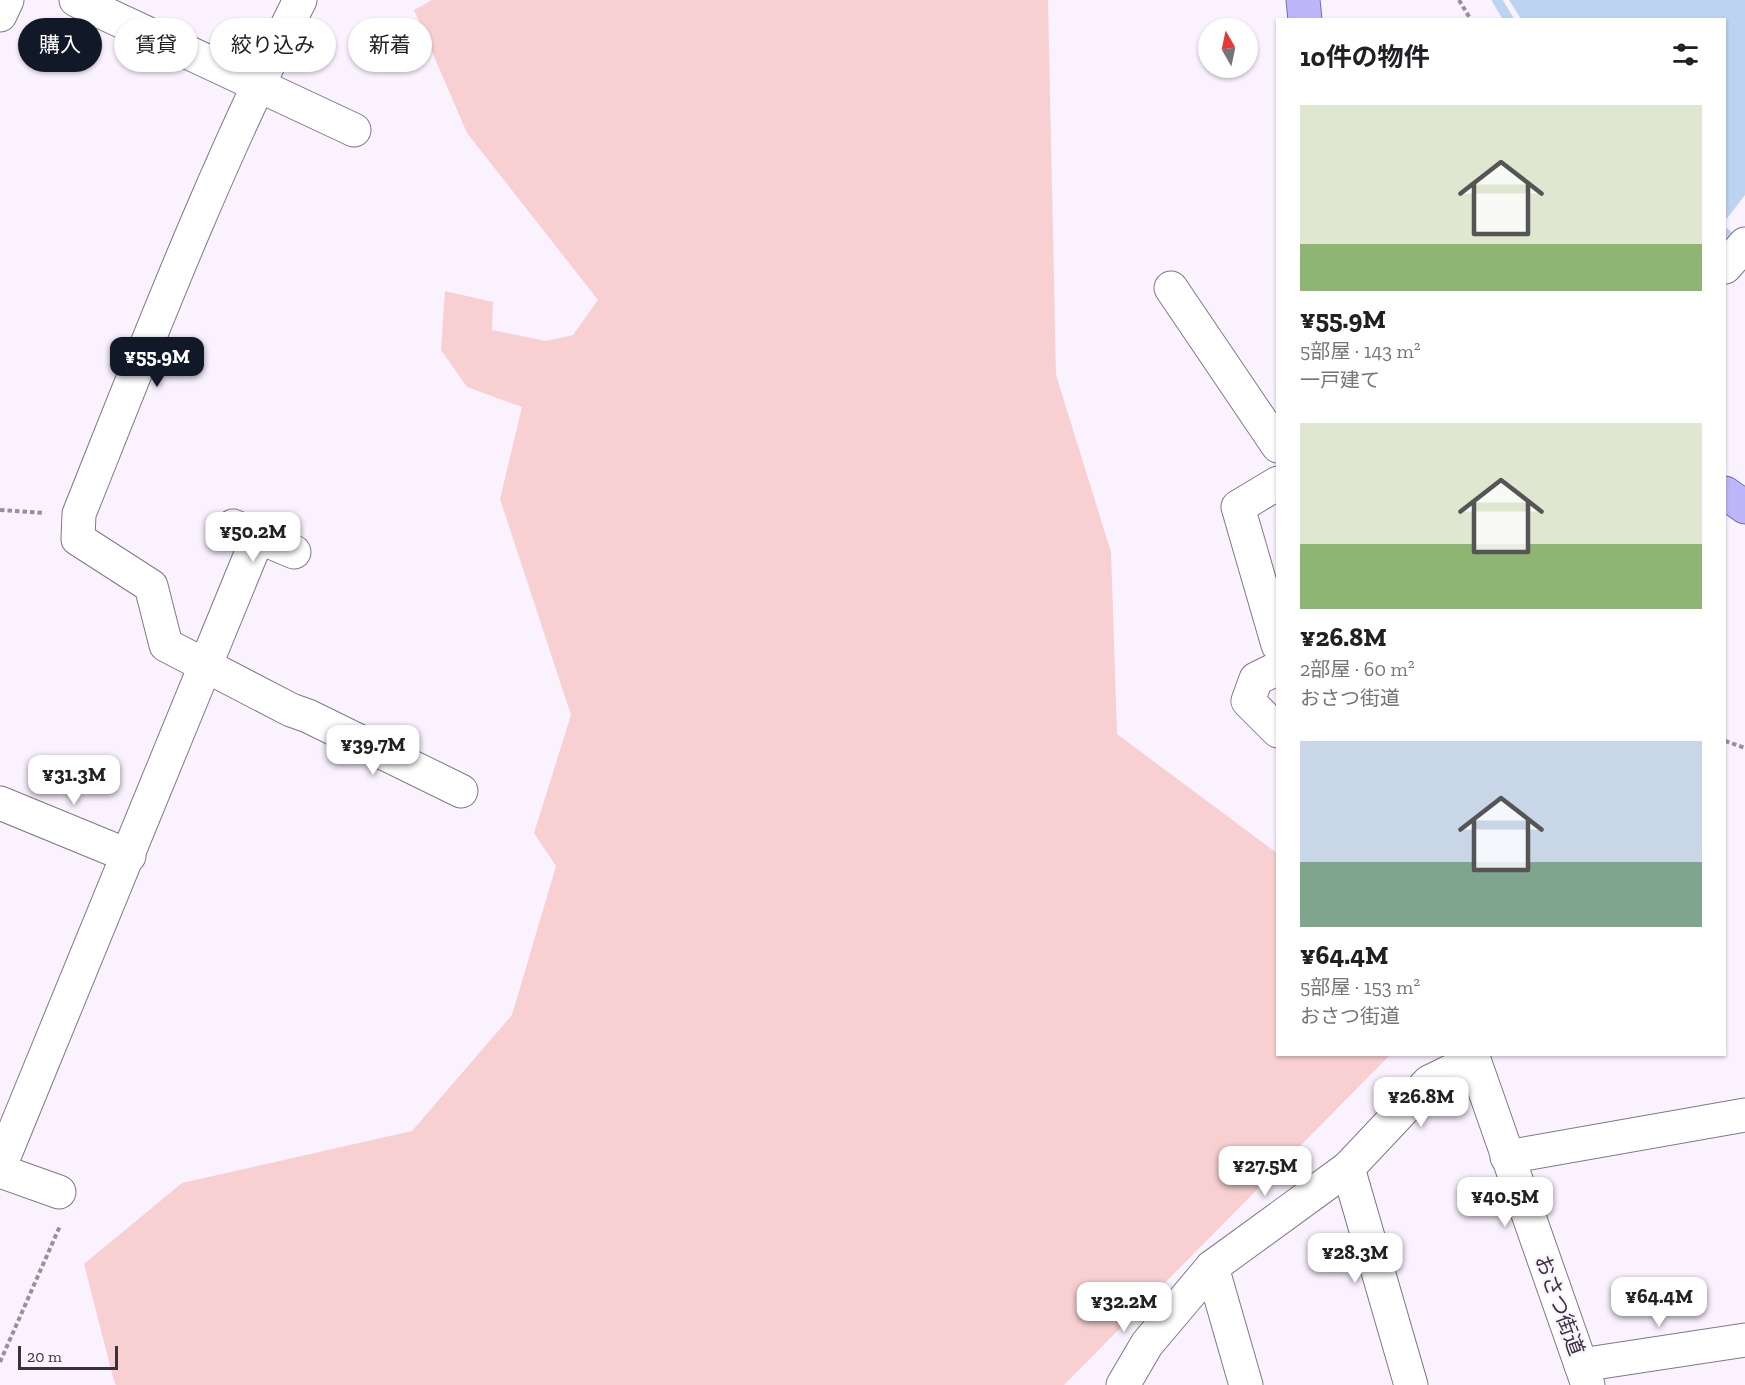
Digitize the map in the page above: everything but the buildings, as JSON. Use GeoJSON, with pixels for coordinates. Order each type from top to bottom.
{"type":"FeatureCollection","features":[{"type":"Feature","properties":{"kind":"main road"},"geometry":{"type":"LineString","coordinates":[[1304,0],[1305,18]]}},
{"type":"Feature","properties":{"kind":"main road"},"geometry":{"type":"LineString","coordinates":[[1726,494],[1745,507]]}},
{"type":"Feature","properties":{"kind":"street"},"geometry":{"type":"LineString","coordinates":[[0,15],[7,0]]}},
{"type":"Feature","properties":{"kind":"street"},"geometry":{"type":"LineString","coordinates":[[76,0],[354,130]]}},
{"type":"Feature","properties":{"kind":"street"},"geometry":{"type":"LineString","coordinates":[[300,0],[257,84],[174,275],[79,514],[78,539],[151,586],[166,645],[291,710],[308,716],[460,791]]}},
{"type":"Feature","properties":{"kind":"street"},"geometry":{"type":"LineString","coordinates":[[1171,288],[1276,443]]}},
{"type":"Feature","properties":{"kind":"street"},"geometry":{"type":"LineString","coordinates":[[1276,484],[1238,507],[1276,638]]}},
{"type":"Feature","properties":{"kind":"street"},"geometry":{"type":"LineString","coordinates":[[0,1161],[3,1159],[129,855],[204,663],[245,532],[294,552]]}},
{"type":"Feature","properties":{"kind":"street"},"geometry":{"type":"LineString","coordinates":[[1276,669],[1256,679],[1248,701],[1276,728]]}},
{"type":"Feature","properties":{"kind":"street"},"geometry":{"type":"LineString","coordinates":[[0,803],[129,855]]}},
{"type":"Feature","properties":{"kind":"street"},"geometry":{"type":"LineString","coordinates":[[1123,1385],[1147,1344],[1212,1267],[1348,1168],[1429,1082],[1473,1058]]}},
{"type":"Feature","properties":{"kind":"street","name":"おさつ街道"},"geometry":{"type":"LineString","coordinates":[[1473,1058],[1584,1375]]}},
{"type":"Feature","properties":{"kind":"street"},"geometry":{"type":"LineString","coordinates":[[1507,1157],[1745,1115]]}},
{"type":"Feature","properties":{"kind":"street"},"geometry":{"type":"LineString","coordinates":[[1348,1168],[1411,1385]]}},
{"type":"Feature","properties":{"kind":"street"},"geometry":{"type":"LineString","coordinates":[[0,1171],[59,1192]]}},
{"type":"Feature","properties":{"kind":"street"},"geometry":{"type":"LineString","coordinates":[[1212,1267],[1246,1385]]}},
{"type":"Feature","properties":{"kind":"street"},"geometry":{"type":"LineString","coordinates":[[1584,1375],[1745,1340]]}},
{"type":"Feature","properties":{"kind":"path"},"geometry":{"type":"LineString","coordinates":[[1459,0],[1470,18]]}},
{"type":"Feature","properties":{"kind":"path"},"geometry":{"type":"LineString","coordinates":[[0,510],[79,514]]}},
{"type":"Feature","properties":{"kind":"path"},"geometry":{"type":"LineString","coordinates":[[1726,741],[1745,748]]}},
{"type":"Feature","properties":{"kind":"path"},"geometry":{"type":"LineString","coordinates":[[0,1362],[66,1212],[59,1192]]}},
{"type":"Feature","properties":{"kind":"shaded area"},"geometry":{"type":"Polygon","coordinates":[[[432,0],[1048,0],[1056,375],[1111,552],[1117,734],[1276,853],[1276,1056],[1389,1056],[1064,1385],[116,1385],[114,1381],[84,1264],[182,1183],[412,1131],[512,1015],[556,866],[534,833],[571,715],[500,499],[522,407],[467,387],[441,350],[445,291],[493,302],[492,330],[546,341],[573,335],[598,300],[467,133],[432,52],[432,18],[417,18],[414,10],[432,0]]]}},
{"type":"Feature","properties":{"kind":"water"},"geometry":{"type":"Polygon","coordinates":[[[1509,0],[1745,0],[1745,233],[1726,218],[1726,18],[1520,18],[1509,0]]]}},
{"type":"Feature","properties":{"kind":"pier"},"geometry":{"type":"Polygon","coordinates":[[[1745,195],[1745,236],[1726,220],[1745,195]]]}},
{"type":"Feature","properties":{"kind":"waterway"},"geometry":{"type":"LineString","coordinates":[[1497,0],[1508,18]]}},
{"type":"Feature","properties":{"kind":"waterway"},"geometry":{"type":"LineString","coordinates":[[1726,234],[1740,245]]}}]}
